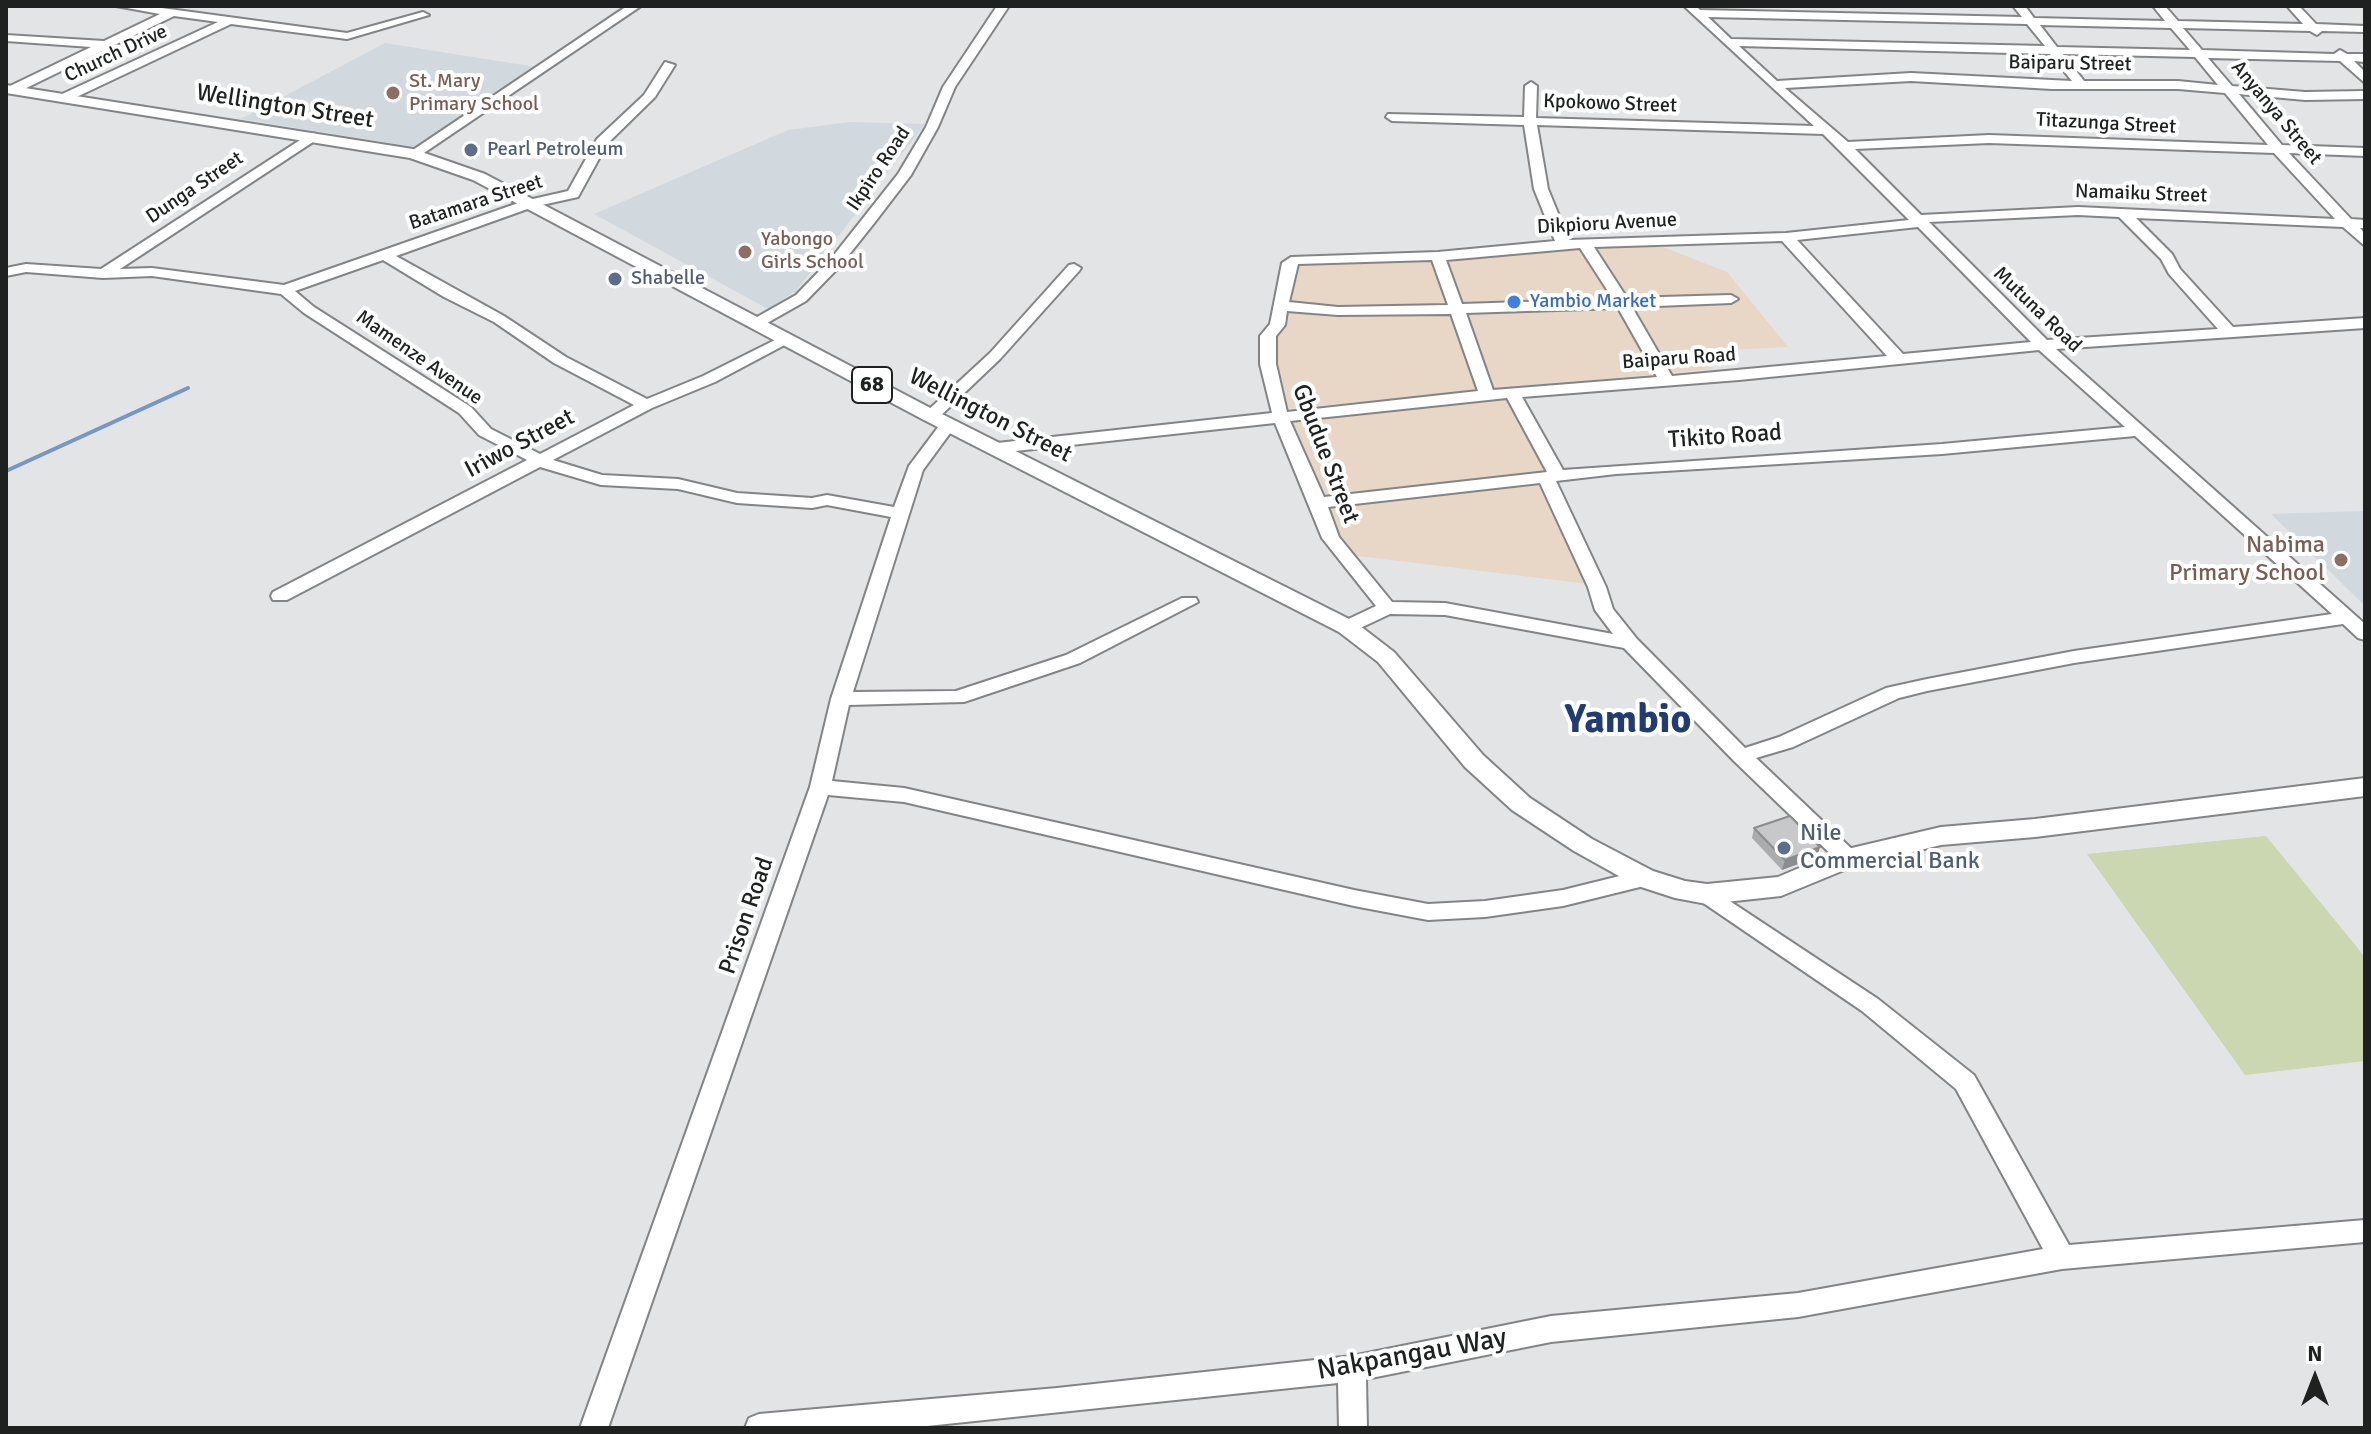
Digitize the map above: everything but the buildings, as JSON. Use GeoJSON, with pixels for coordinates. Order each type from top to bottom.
{"type":"FeatureCollection","features":[{"type":"Feature","properties":{"kind":"main road","name":"Wellington Street"},"geometry":{"type":"LineString","coordinates":[[9,90],[413,154],[479,177],[939,420],[1347,627],[1386,657],[1474,761],[1521,804],[1583,845],[1644,878],[1684,891],[1707,894],[1781,886],[1848,858],[1941,836],[2035,828],[2365,787]]}},
{"type":"Feature","properties":{"kind":"street"},"geometry":{"type":"LineString","coordinates":[[122,6],[347,36],[423,15]]}},
{"type":"Feature","properties":{"kind":"street"},"geometry":{"type":"LineString","coordinates":[[9,90],[184,6]]}},
{"type":"Feature","properties":{"kind":"street"},"geometry":{"type":"LineString","coordinates":[[413,154],[635,6]]}},
{"type":"Feature","properties":{"kind":"street","name":"Ikpiro Road"},"geometry":{"type":"LineString","coordinates":[[755,324],[801,298],[835,263],[870,219],[904,175],[932,127],[949,87],[1003,6]]}},
{"type":"Feature","properties":{"kind":"street"},"geometry":{"type":"LineString","coordinates":[[1851,79],[1897,69],[1906,61],[1903,33],[1887,6]]}},
{"type":"Feature","properties":{"kind":"street"},"geometry":{"type":"LineString","coordinates":[[2019,6],[2081,85]]}},
{"type":"Feature","properties":{"kind":"street","name":"Anyanya Street"},"geometry":{"type":"LineString","coordinates":[[2159,6],[2279,150],[2365,242]]}},
{"type":"Feature","properties":{"kind":"street"},"geometry":{"type":"LineString","coordinates":[[2293,6],[2323,38]]}},
{"type":"Feature","properties":{"kind":"street"},"geometry":{"type":"LineString","coordinates":[[1694,10],[2051,50],[2365,58]]}},
{"type":"Feature","properties":{"kind":"street","name":"Mutuna Road"},"geometry":{"type":"LineString","coordinates":[[1694,10],[1845,146],[2043,345],[2365,634]]}},
{"type":"Feature","properties":{"kind":"street","name":"Church Drive"},"geometry":{"type":"LineString","coordinates":[[64,98],[227,22]]}},
{"type":"Feature","properties":{"kind":"street"},"geometry":{"type":"LineString","coordinates":[[1727,42],[1903,33],[2031,22],[2365,29]]}},
{"type":"Feature","properties":{"kind":"street"},"geometry":{"type":"LineString","coordinates":[[6,38],[107,45]]}},
{"type":"Feature","properties":{"kind":"street"},"geometry":{"type":"LineString","coordinates":[[2333,48],[2365,79]]}},
{"type":"Feature","properties":{"kind":"street","name":"Batamara Street"},"geometry":{"type":"LineString","coordinates":[[285,290],[529,204],[573,194],[602,142],[649,97],[669,65]]}},
{"type":"Feature","properties":{"kind":"street","name":"Baiparu Street"},"geometry":{"type":"LineString","coordinates":[[1775,85],[1911,77],[2231,89],[2305,96],[2365,95]]}},
{"type":"Feature","properties":{"kind":"street"},"geometry":{"type":"LineString","coordinates":[[1531,86],[1530,121],[1541,189],[1549,215],[1564,245]]}},
{"type":"Feature","properties":{"kind":"street","name":"Kpokowo Street"},"geometry":{"type":"LineString","coordinates":[[1392,117],[1827,130]]}},
{"type":"Feature","properties":{"kind":"street","name":"Dunga Street"},"geometry":{"type":"LineString","coordinates":[[103,274],[311,137]]}},
{"type":"Feature","properties":{"kind":"street","name":"Titazunga Street"},"geometry":{"type":"LineString","coordinates":[[1845,146],[1877,142],[1989,139],[2365,152]]}},
{"type":"Feature","properties":{"kind":"street","name":"Namaiku Street"},"geometry":{"type":"LineString","coordinates":[[1918,221],[2078,211],[2365,224]]}},
{"type":"Feature","properties":{"kind":"street"},"geometry":{"type":"LineString","coordinates":[[2122,212],[2167,257],[2174,271],[2229,332]]}},
{"type":"Feature","properties":{"kind":"street","name":"Dikpioru Avenue"},"geometry":{"type":"LineString","coordinates":[[1296,260],[1438,256],[1584,243],[1786,237],[1918,221]]}},
{"type":"Feature","properties":{"kind":"street"},"geometry":{"type":"LineString","coordinates":[[1786,237],[1898,358]]}},
{"type":"Feature","properties":{"kind":"street"},"geometry":{"type":"LineString","coordinates":[[1584,243],[1667,380]]}},
{"type":"Feature","properties":{"kind":"street"},"geometry":{"type":"LineString","coordinates":[[384,255],[449,294],[499,319],[560,360],[646,405]]}},
{"type":"Feature","properties":{"kind":"street"},"geometry":{"type":"LineString","coordinates":[[1438,256],[1487,395]]}},
{"type":"Feature","properties":{"kind":"street","name":"Gbudue Street"},"geometry":{"type":"LineString","coordinates":[[1296,260],[1289,263],[1277,325],[1268,336],[1268,364],[1281,419],[1331,538],[1387,608]]}},
{"type":"Feature","properties":{"kind":"street"},"geometry":{"type":"LineString","coordinates":[[6,272],[26,268],[103,274],[152,272],[285,290]]}},
{"type":"Feature","properties":{"kind":"street","name":"Prison Road"},"geometry":{"type":"LineString","coordinates":[[594,1428],[820,787],[841,699],[915,470],[939,420],[1074,268]]}},
{"type":"Feature","properties":{"kind":"street","name":"Mamenze Avenue"},"geometry":{"type":"LineString","coordinates":[[285,290],[309,310],[465,410],[485,432],[551,466],[601,480],[678,484],[737,498],[812,503],[827,500],[900,513]]}},
{"type":"Feature","properties":{"kind":"street"},"geometry":{"type":"LineString","coordinates":[[1279,306],[1338,311],[1623,305],[1731,299]]}},
{"type":"Feature","properties":{"kind":"street","name":"Baiparu Road"},"geometry":{"type":"LineString","coordinates":[[997,448],[1487,395],[2043,345],[2365,323]]}},
{"type":"Feature","properties":{"kind":"street","name":"Iriwo Street"},"geometry":{"type":"LineString","coordinates":[[280,596],[646,405],[709,379],[786,340]]}},
{"type":"Feature","properties":{"kind":"street"},"geometry":{"type":"LineString","coordinates":[[1512,393],[1552,476],[1604,610],[1630,643],[1741,756],[1848,858]]}},
{"type":"Feature","properties":{"kind":"street","name":"Tikito Road"},"geometry":{"type":"LineString","coordinates":[[1315,503],[1727,460],[1942,449],[2139,431]]}},
{"type":"Feature","properties":{"kind":"street"},"geometry":{"type":"LineString","coordinates":[[841,699],[957,697],[1073,659],[1189,602]]}},
{"type":"Feature","properties":{"kind":"street"},"geometry":{"type":"LineString","coordinates":[[1347,627],[1387,608],[1445,609],[1630,643]]}},
{"type":"Feature","properties":{"kind":"street"},"geometry":{"type":"LineString","coordinates":[[1741,756],[1786,742],[1893,693],[1927,685],[2074,657],[2347,618]]}},
{"type":"Feature","properties":{"kind":"street"},"geometry":{"type":"LineString","coordinates":[[820,787],[904,795],[1263,878],[1428,912],[1485,909],[1563,898],[1644,878]]}},
{"type":"Feature","properties":{"kind":"street"},"geometry":{"type":"LineString","coordinates":[[1707,894],[1870,1005],[1965,1082],[2062,1257]]}},
{"type":"Feature","properties":{"kind":"street","name":"Nakpangau Way"},"geometry":{"type":"LineString","coordinates":[[759,1428],[1057,1401],[1352,1369],[1551,1329],[1798,1305],[2062,1257],[2365,1231]]}},
{"type":"Feature","properties":{"kind":"street"},"geometry":{"type":"LineString","coordinates":[[1352,1369],[1353,1428]]}},
{"type":"Feature","properties":{"kind":"shaded area","name":"St. Mary Primary School"},"geometry":{"type":"Polygon","coordinates":[[[385,43],[536,67],[415,147],[241,119],[385,43]]]}},
{"type":"Feature","properties":{"kind":"shaded area","name":"Yabongo Girls School"},"geometry":{"type":"Polygon","coordinates":[[[850,122],[925,124],[796,291],[768,309],[594,214],[788,130],[850,122]]]}},
{"type":"Feature","properties":{"kind":"shaded area","name":"Yambio Market"},"geometry":{"type":"Polygon","coordinates":[[[1655,244],[1727,272],[1788,347],[1706,351],[1713,369],[1285,409],[1273,332],[1283,261],[1655,244]]]}},
{"type":"Feature","properties":{"kind":"shaded area"},"geometry":{"type":"Polygon","coordinates":[[[1511,398],[1554,473],[1324,497],[1287,423],[1511,398]]]}},
{"type":"Feature","properties":{"kind":"shaded area"},"geometry":{"type":"Polygon","coordinates":[[[1547,485],[1589,584],[1350,555],[1319,505],[1494,486],[1547,485]]]}},
{"type":"Feature","properties":{"kind":"shaded area","name":"Nabima Primary School"},"geometry":{"type":"Polygon","coordinates":[[[2365,511],[2365,606],[2271,514],[2365,511]]]}},
{"type":"Feature","properties":{"kind":"green space"},"geometry":{"type":"Polygon","coordinates":[[[2266,836],[2365,957],[2365,1061],[2245,1075],[2087,854],[2266,836]]]}},
{"type":"Feature","properties":{"kind":"waterway"},"geometry":{"type":"LineString","coordinates":[[6,471],[188,388]]}},
{"type":"Feature","properties":{"kind":"place","name":"St. Mary Primary School"},"geometry":{"type":"Point","coordinates":[393,93]}},
{"type":"Feature","properties":{"kind":"place","name":"Pearl Petroleum"},"geometry":{"type":"Point","coordinates":[471,150]}},
{"type":"Feature","properties":{"kind":"place","name":"Yabongo Girls School"},"geometry":{"type":"Point","coordinates":[745,252]}},
{"type":"Feature","properties":{"kind":"place","name":"Shabelle"},"geometry":{"type":"Point","coordinates":[615,279]}},
{"type":"Feature","properties":{"kind":"place","name":"Yambio Market"},"geometry":{"type":"Point","coordinates":[1514,302]}},
{"type":"Feature","properties":{"kind":"place","name":"Nabima Primary School"},"geometry":{"type":"Point","coordinates":[2341,560]}},
{"type":"Feature","properties":{"kind":"place","name":"Nile Commercial Bank"},"geometry":{"type":"Point","coordinates":[1784,848]}},
{"type":"Feature","properties":{"kind":"district","name":"Yambio"},"geometry":{"type":"Point","coordinates":[1628,721]}}]}
